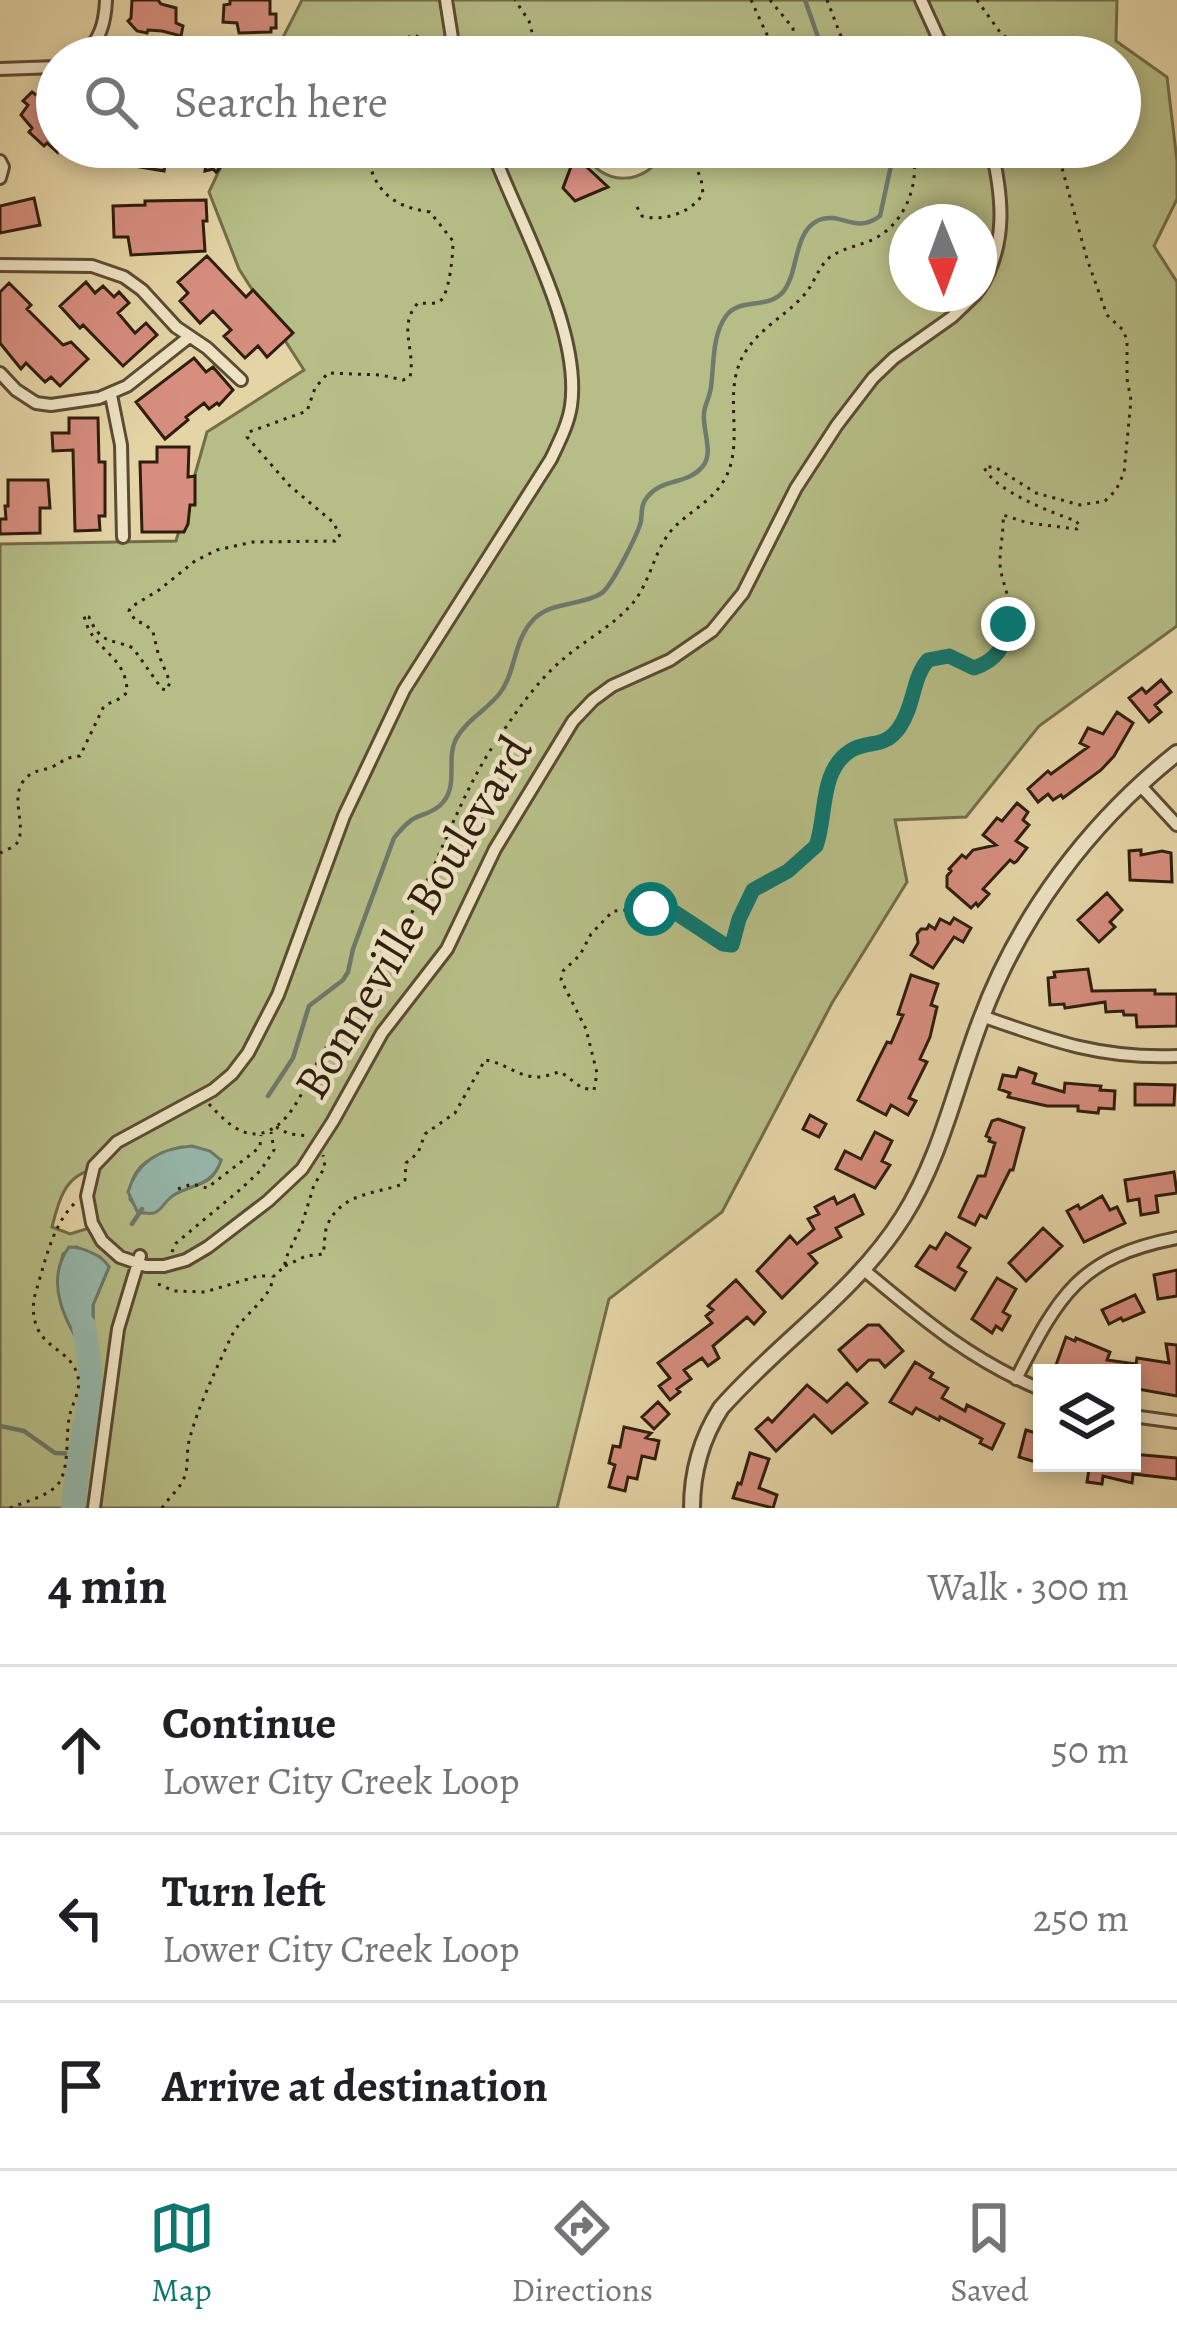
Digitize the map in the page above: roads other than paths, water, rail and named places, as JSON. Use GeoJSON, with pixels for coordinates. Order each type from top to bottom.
{"type":"FeatureCollection","features":[{"type":"Feature","properties":{"kind":"street"},"geometry":{"type":"LineString","coordinates":[[99,36],[106,0]]}},
{"type":"Feature","properties":{"kind":"street"},"geometry":{"type":"LineString","coordinates":[[446,0],[452,36]]}},
{"type":"Feature","properties":{"kind":"street"},"geometry":{"type":"LineString","coordinates":[[921,0],[937,36]]}},
{"type":"Feature","properties":{"kind":"street"},"geometry":{"type":"LineString","coordinates":[[0,69],[36,68]]}},
{"type":"Feature","properties":{"kind":"street"},"geometry":{"type":"LineString","coordinates":[[0,161],[0,178]]}},
{"type":"Feature","properties":{"kind":"street","name":"Bonneville Boulevard"},"geometry":{"type":"LineString","coordinates":[[499,168],[560,316],[571,374],[571,404],[564,431],[551,459],[404,690],[344,815],[278,995],[256,1040],[232,1074],[202,1097],[117,1142],[94,1166],[87,1196],[92,1223],[102,1241],[120,1257],[164,1266],[197,1254],[302,1169],[382,1033],[447,949],[495,849],[573,721],[612,686],[670,660],[712,631],[743,592],[796,488],[873,378],[957,312]]}},
{"type":"Feature","properties":{"kind":"street","name":"Bonneville Boulevard"},"geometry":{"type":"LineString","coordinates":[[995,168],[1001,232],[997,248]]}},
{"type":"Feature","properties":{"kind":"street"},"geometry":{"type":"LineString","coordinates":[[0,266],[92,266],[114,272],[142,290],[189,338],[241,380]]}},
{"type":"Feature","properties":{"kind":"street"},"geometry":{"type":"LineString","coordinates":[[0,373],[30,400],[58,405],[111,395],[189,338]]}},
{"type":"Feature","properties":{"kind":"street"},"geometry":{"type":"LineString","coordinates":[[111,395],[121,445],[124,537]]}},
{"type":"Feature","properties":{"kind":"street"},"geometry":{"type":"LineString","coordinates":[[692,1508],[697,1459],[721,1408],[864,1270],[902,1220],[932,1163],[982,1016],[1007,959],[1044,896],[1090,836],[1139,784],[1177,753]]}},
{"type":"Feature","properties":{"kind":"street"},"geometry":{"type":"LineString","coordinates":[[1139,784],[1177,825]]}},
{"type":"Feature","properties":{"kind":"street"},"geometry":{"type":"LineString","coordinates":[[982,1016],[1091,1051],[1177,1056]]}},
{"type":"Feature","properties":{"kind":"street"},"geometry":{"type":"LineString","coordinates":[[1016,1379],[1048,1317],[1076,1283],[1126,1251],[1177,1238]]}},
{"type":"Feature","properties":{"kind":"street"},"geometry":{"type":"LineString","coordinates":[[94,1508],[118,1329],[138,1260]]}},
{"type":"Feature","properties":{"kind":"street"},"geometry":{"type":"LineString","coordinates":[[864,1270],[949,1340],[1033,1386]]}},
{"type":"Feature","properties":{"kind":"street"},"geometry":{"type":"LineString","coordinates":[[1141,1417],[1177,1422]]}},
{"type":"Feature","properties":{"kind":"waterway"},"geometry":{"type":"LineString","coordinates":[[805,0],[818,36]]}},
{"type":"Feature","properties":{"kind":"waterway"},"geometry":{"type":"LineString","coordinates":[[268,1096],[293,1058],[309,1006],[348,972],[394,838],[410,821],[444,801],[456,739],[500,693],[527,627],[549,609],[602,593],[630,547],[648,496],[697,472],[706,461],[704,413],[716,341],[726,316],[783,292],[811,225],[827,218],[863,223],[880,216],[890,168]]}},
{"type":"Feature","properties":{"kind":"waterway"},"geometry":{"type":"LineString","coordinates":[[132,1224],[142,1209]]}},
{"type":"Feature","properties":{"kind":"waterway"},"geometry":{"type":"LineString","coordinates":[[73,1508],[91,1393],[84,1326]]}},
{"type":"Feature","properties":{"kind":"waterway"},"geometry":{"type":"LineString","coordinates":[[0,1426],[24,1431],[55,1453],[79,1454]]}}]}
